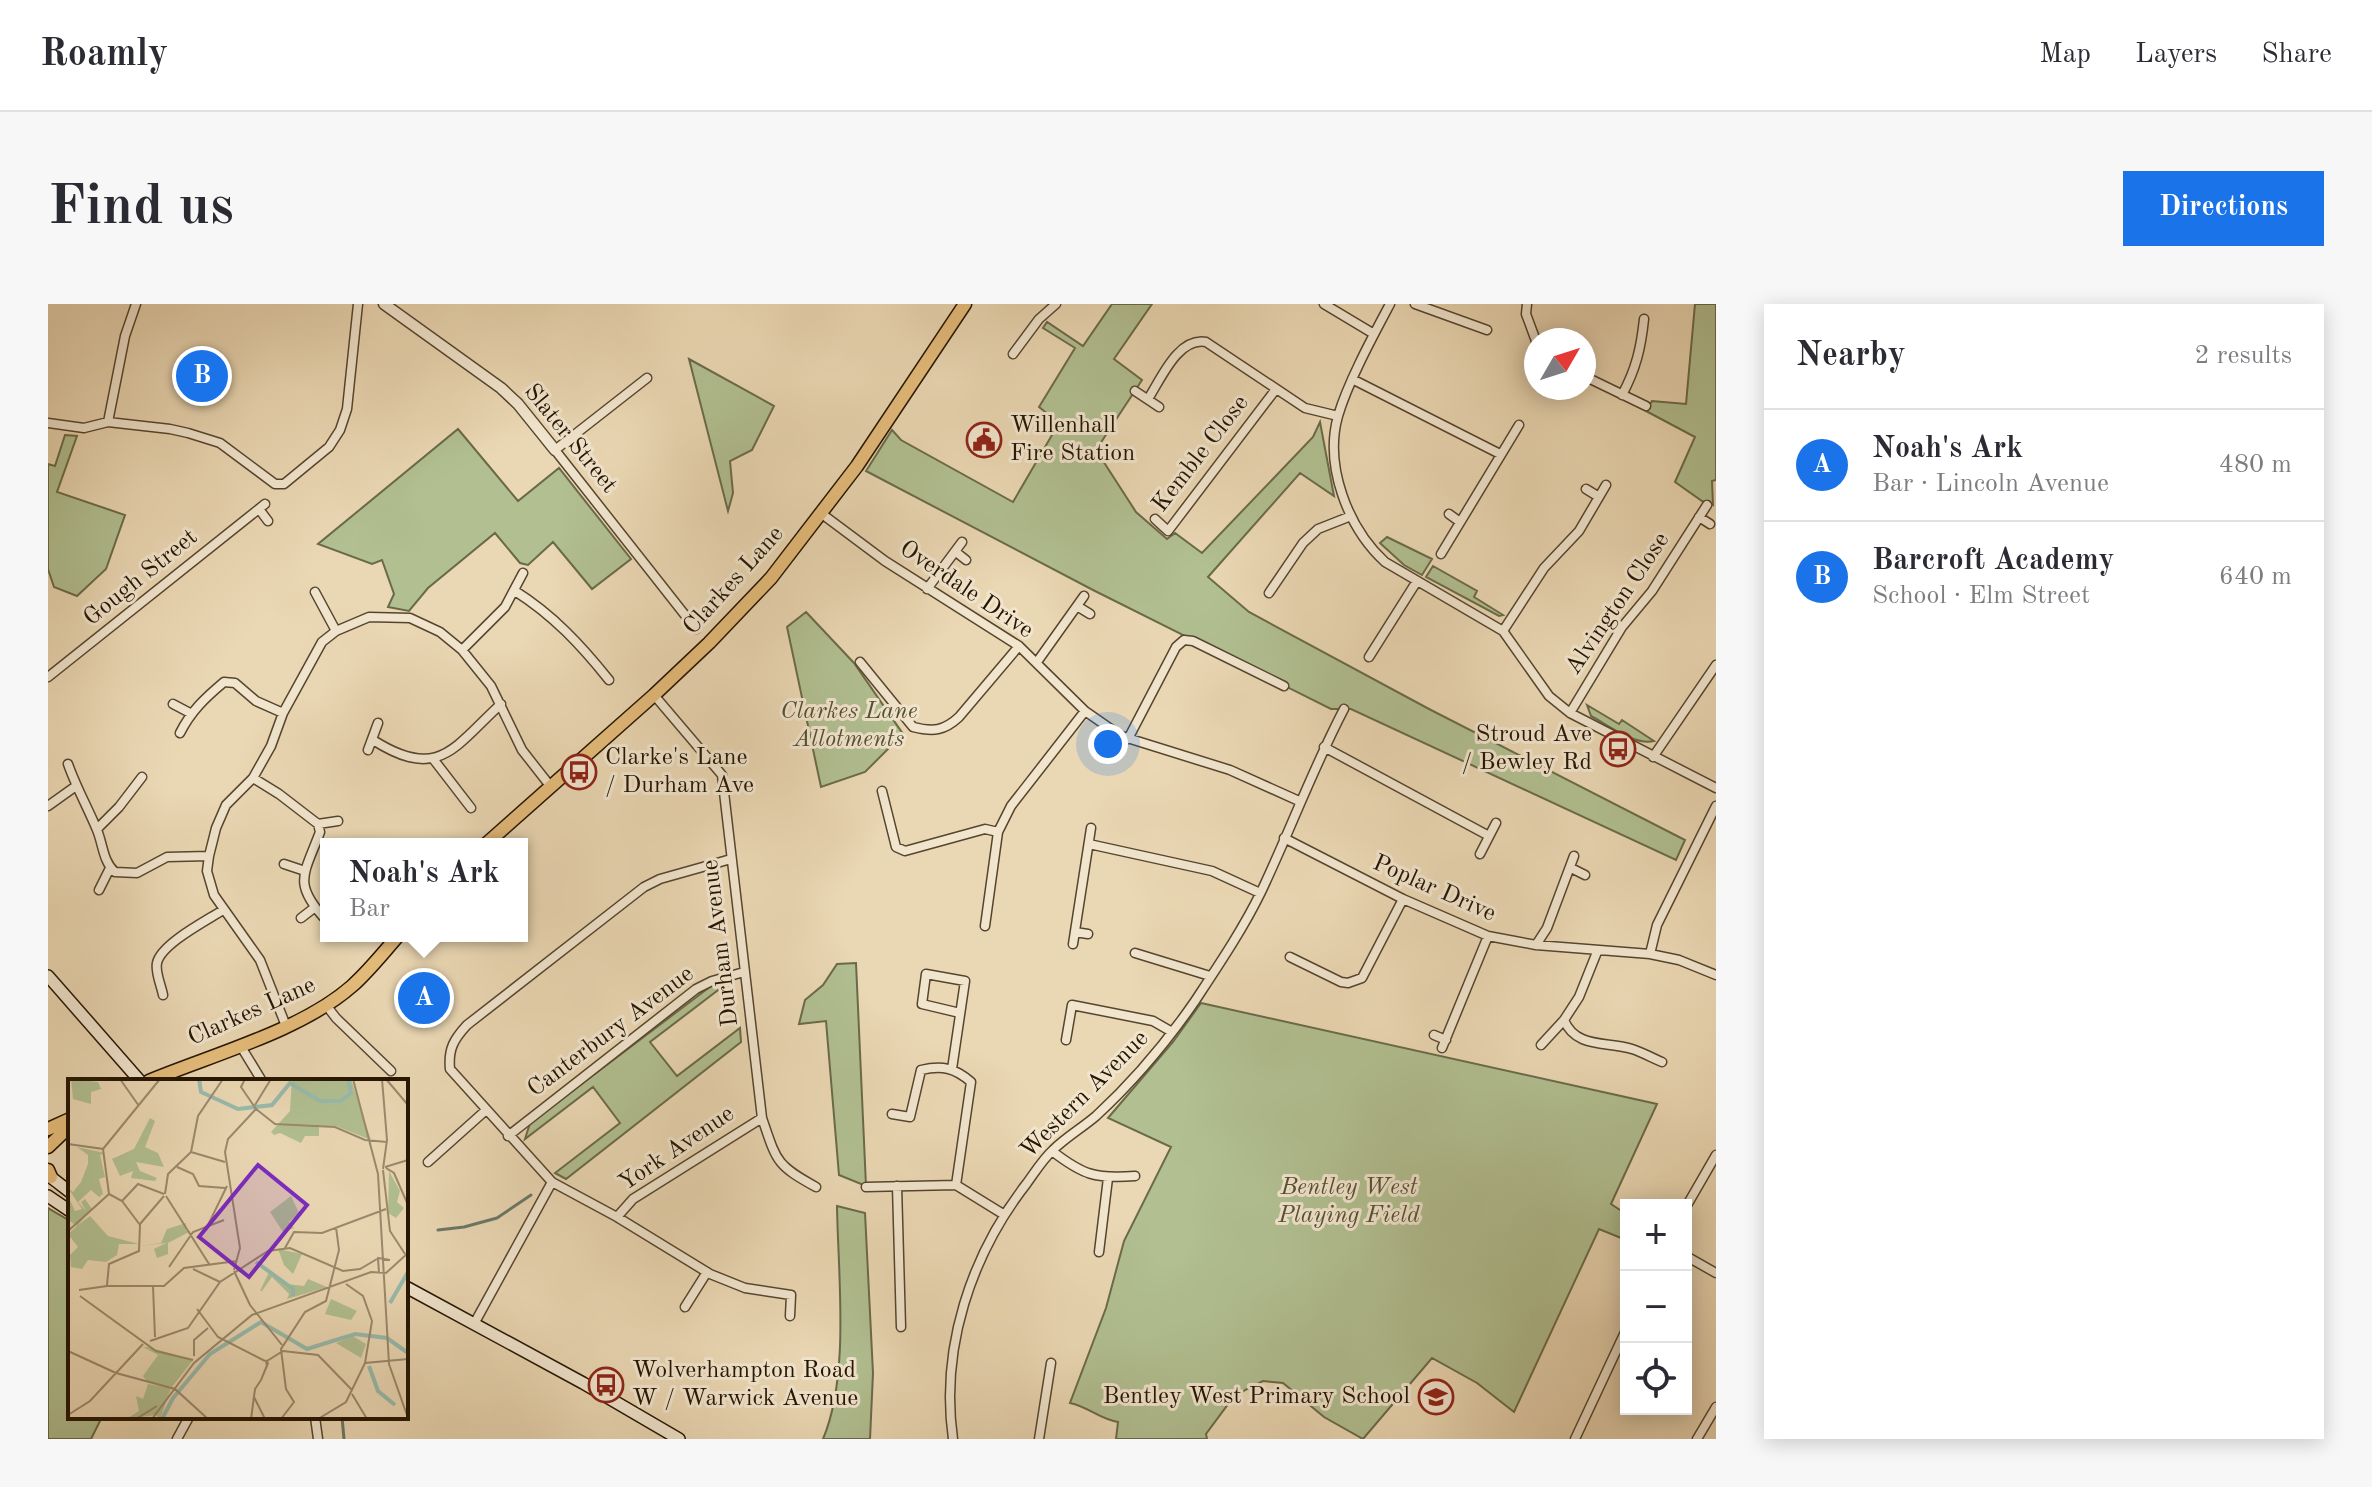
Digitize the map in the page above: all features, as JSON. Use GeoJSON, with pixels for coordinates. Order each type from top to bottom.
{"type":"FeatureCollection","features":[{"type":"Feature","properties":{"kind":"main road","name":"Clarkes Lane"},"geometry":{"type":"LineString","coordinates":[[493,838],[654,695],[771,578],[822,514],[965,304]]}},
{"type":"Feature","properties":{"kind":"main road","name":"Clarkes Lane"},"geometry":{"type":"LineString","coordinates":[[154,1079],[286,1026],[326,1005],[352,986],[392,942]]}},
{"type":"Feature","properties":{"kind":"main road"},"geometry":{"type":"LineString","coordinates":[[48,976],[138,1079]]}},
{"type":"Feature","properties":{"kind":"main road"},"geometry":{"type":"LineString","coordinates":[[48,1129],[68,1120]]}},
{"type":"Feature","properties":{"kind":"main road"},"geometry":{"type":"LineString","coordinates":[[48,1147],[68,1128]]}},
{"type":"Feature","properties":{"kind":"main road"},"geometry":{"type":"LineString","coordinates":[[49,1174],[68,1190]]}},
{"type":"Feature","properties":{"kind":"main road"},"geometry":{"type":"LineString","coordinates":[[48,1196],[68,1210]]}},
{"type":"Feature","properties":{"kind":"main road"},"geometry":{"type":"LineString","coordinates":[[408,1288],[679,1439]]}},
{"type":"Feature","properties":{"kind":"street"},"geometry":{"type":"LineString","coordinates":[[108,422],[125,336],[136,304]]}},
{"type":"Feature","properties":{"kind":"street"},"geometry":{"type":"LineString","coordinates":[[48,423],[84,428],[108,422],[170,429],[220,443],[275,484],[290,481],[329,447],[340,430],[347,409],[358,304]]}},
{"type":"Feature","properties":{"kind":"street","name":"Slater Street"},"geometry":{"type":"LineString","coordinates":[[384,304],[501,388],[518,404],[696,629]]}},
{"type":"Feature","properties":{"kind":"street"},"geometry":{"type":"LineString","coordinates":[[1013,354],[1039,319],[1056,304]]}},
{"type":"Feature","properties":{"kind":"street"},"geometry":{"type":"LineString","coordinates":[[1324,304],[1374,334]]}},
{"type":"Feature","properties":{"kind":"street"},"geometry":{"type":"LineString","coordinates":[[1390,304],[1338,416],[1334,447],[1337,478],[1351,516],[1376,554],[1503,631],[1549,696],[1570,713],[1716,788]]}},
{"type":"Feature","properties":{"kind":"street"},"geometry":{"type":"LineString","coordinates":[[1415,304],[1487,330]]}},
{"type":"Feature","properties":{"kind":"street"},"geometry":{"type":"LineString","coordinates":[[1527,304],[1526,314],[1531,328]]}},
{"type":"Feature","properties":{"kind":"street"},"geometry":{"type":"LineString","coordinates":[[1622,395],[1641,351],[1644,319]]}},
{"type":"Feature","properties":{"kind":"street"},"geometry":{"type":"LineString","coordinates":[[1148,399],[1179,352],[1192,342],[1199,341],[1206,342],[1305,408],[1338,416]]}},
{"type":"Feature","properties":{"kind":"street"},"geometry":{"type":"LineString","coordinates":[[555,450],[647,378]]}},
{"type":"Feature","properties":{"kind":"street"},"geometry":{"type":"LineString","coordinates":[[1354,380],[1500,454]]}},
{"type":"Feature","properties":{"kind":"street"},"geometry":{"type":"LineString","coordinates":[[1596,382],[1646,406]]}},
{"type":"Feature","properties":{"kind":"street","name":"Kemble Close"},"geometry":{"type":"LineString","coordinates":[[1155,519],[1168,531],[1276,389]]}},
{"type":"Feature","properties":{"kind":"street"},"geometry":{"type":"LineString","coordinates":[[1135,391],[1159,407]]}},
{"type":"Feature","properties":{"kind":"street"},"geometry":{"type":"LineString","coordinates":[[1441,554],[1519,425]]}},
{"type":"Feature","properties":{"kind":"street"},"geometry":{"type":"LineString","coordinates":[[1503,631],[1544,568],[1579,531],[1606,485]]}},
{"type":"Feature","properties":{"kind":"street"},"geometry":{"type":"LineString","coordinates":[[1586,489],[1599,497]]}},
{"type":"Feature","properties":{"kind":"street","name":"Alvington Close"},"geometry":{"type":"LineString","coordinates":[[1570,713],[1622,627],[1652,591],[1707,505]]}},
{"type":"Feature","properties":{"kind":"street","name":"Gough Street"},"geometry":{"type":"LineString","coordinates":[[48,677],[262,507],[268,521]]}},
{"type":"Feature","properties":{"kind":"street","name":"Overdale Drive"},"geometry":{"type":"LineString","coordinates":[[822,514],[927,589],[1019,646],[1085,711],[1128,739],[1230,770],[1299,801]]}},
{"type":"Feature","properties":{"kind":"street"},"geometry":{"type":"LineString","coordinates":[[1449,514],[1460,522]]}},
{"type":"Feature","properties":{"kind":"street"},"geometry":{"type":"LineString","coordinates":[[1269,593],[1303,543],[1318,529],[1351,516]]}},
{"type":"Feature","properties":{"kind":"street","name":"Alvington Close"},"geometry":{"type":"LineString","coordinates":[[1699,517],[1710,524]]}},
{"type":"Feature","properties":{"kind":"street"},"geometry":{"type":"LineString","coordinates":[[927,589],[962,542]]}},
{"type":"Feature","properties":{"kind":"street"},"geometry":{"type":"LineString","coordinates":[[956,552],[966,560]]}},
{"type":"Feature","properties":{"kind":"street"},"geometry":{"type":"LineString","coordinates":[[462,650],[505,607],[523,573]]}},
{"type":"Feature","properties":{"kind":"street"},"geometry":{"type":"LineString","coordinates":[[1369,657],[1417,581]]}},
{"type":"Feature","properties":{"kind":"street"},"geometry":{"type":"LineString","coordinates":[[515,591],[574,637],[609,680]]}},
{"type":"Feature","properties":{"kind":"street"},"geometry":{"type":"LineString","coordinates":[[315,592],[336,631]]}},
{"type":"Feature","properties":{"kind":"street"},"geometry":{"type":"LineString","coordinates":[[1037,662],[1084,596]]}},
{"type":"Feature","properties":{"kind":"street"},"geometry":{"type":"LineString","coordinates":[[1077,606],[1090,614]]}},
{"type":"Feature","properties":{"kind":"street"},"geometry":{"type":"LineString","coordinates":[[286,1026],[260,960],[223,910],[207,871],[216,828],[226,805],[253,778],[314,654],[336,631],[369,617],[410,618],[440,632],[462,650],[491,686],[522,750],[551,787]]}},
{"type":"Feature","properties":{"kind":"street"},"geometry":{"type":"LineString","coordinates":[[1128,739],[1176,647],[1184,640],[1193,641],[1284,686]]}},
{"type":"Feature","properties":{"kind":"street"},"geometry":{"type":"LineString","coordinates":[[860,662],[913,727],[938,731],[959,717],[1019,646]]}},
{"type":"Feature","properties":{"kind":"street"},"geometry":{"type":"LineString","coordinates":[[1653,757],[1716,665]]}},
{"type":"Feature","properties":{"kind":"street"},"geometry":{"type":"LineString","coordinates":[[180,733],[190,713],[224,682],[235,683],[256,701],[283,713]]}},
{"type":"Feature","properties":{"kind":"street","name":"Durham Avenue"},"geometry":{"type":"LineString","coordinates":[[654,695],[722,775],[762,1118],[781,1164],[816,1187]]}},
{"type":"Feature","properties":{"kind":"street"},"geometry":{"type":"LineString","coordinates":[[173,704],[190,713]]}},
{"type":"Feature","properties":{"kind":"street"},"geometry":{"type":"LineString","coordinates":[[373,740],[388,750],[413,758],[434,760],[457,745],[501,704]]}},
{"type":"Feature","properties":{"kind":"street","name":"Western Avenue"},"geometry":{"type":"LineString","coordinates":[[953,1439],[950,1416],[952,1354],[959,1319],[974,1276],[1003,1214],[1052,1151],[1095,1116],[1147,1066],[1210,976],[1260,893],[1299,801],[1344,709]]}},
{"type":"Feature","properties":{"kind":"street"},"geometry":{"type":"LineString","coordinates":[[985,926],[998,832],[1011,806],[1085,711]]}},
{"type":"Feature","properties":{"kind":"street"},"geometry":{"type":"LineString","coordinates":[[368,750],[378,723]]}},
{"type":"Feature","properties":{"kind":"street"},"geometry":{"type":"LineString","coordinates":[[1324,747],[1489,836]]}},
{"type":"Feature","properties":{"kind":"street"},"geometry":{"type":"LineString","coordinates":[[434,760],[471,808]]}},
{"type":"Feature","properties":{"kind":"street"},"geometry":{"type":"LineString","coordinates":[[68,764],[97,829],[110,868],[99,890]]}},
{"type":"Feature","properties":{"kind":"street"},"geometry":{"type":"LineString","coordinates":[[97,829],[142,777]]}},
{"type":"Feature","properties":{"kind":"street"},"geometry":{"type":"LineString","coordinates":[[253,778],[318,824],[320,832],[305,871],[304,892],[320,914]]}},
{"type":"Feature","properties":{"kind":"street"},"geometry":{"type":"LineString","coordinates":[[48,806],[76,786]]}},
{"type":"Feature","properties":{"kind":"street"},"geometry":{"type":"LineString","coordinates":[[882,791],[896,847],[900,850],[985,829],[998,832]]}},
{"type":"Feature","properties":{"kind":"street"},"geometry":{"type":"LineString","coordinates":[[1650,954],[1657,925],[1716,806]]}},
{"type":"Feature","properties":{"kind":"street"},"geometry":{"type":"LineString","coordinates":[[318,824],[338,821]]}},
{"type":"Feature","properties":{"kind":"street"},"geometry":{"type":"LineString","coordinates":[[1480,854],[1496,823]]}},
{"type":"Feature","properties":{"kind":"street"},"geometry":{"type":"LineString","coordinates":[[1073,944],[1091,828]]}},
{"type":"Feature","properties":{"kind":"street","name":"Poplar Drive"},"geometry":{"type":"LineString","coordinates":[[1284,838],[1403,899],[1488,936],[1597,952],[1650,954],[1679,960],[1716,975]]}},
{"type":"Feature","properties":{"kind":"street"},"geometry":{"type":"LineString","coordinates":[[1089,844],[1212,871],[1260,893]]}},
{"type":"Feature","properties":{"kind":"street"},"geometry":{"type":"LineString","coordinates":[[110,868],[122,874],[137,873],[167,857],[209,856]]}},
{"type":"Feature","properties":{"kind":"street"},"geometry":{"type":"LineString","coordinates":[[1536,945],[1547,928],[1574,856]]}},
{"type":"Feature","properties":{"kind":"street"},"geometry":{"type":"LineString","coordinates":[[731,859],[660,879],[644,887],[467,1025],[448,1053],[450,1069],[552,1182],[707,1272],[745,1288],[791,1295],[790,1316]]}},
{"type":"Feature","properties":{"kind":"street"},"geometry":{"type":"LineString","coordinates":[[284,864],[305,871]]}},
{"type":"Feature","properties":{"kind":"street"},"geometry":{"type":"LineString","coordinates":[[1571,868],[1585,875]]}},
{"type":"Feature","properties":{"kind":"street"},"geometry":{"type":"LineString","coordinates":[[1290,957],[1341,982],[1362,978],[1403,899]]}},
{"type":"Feature","properties":{"kind":"street"},"geometry":{"type":"LineString","coordinates":[[301,918],[314,908]]}},
{"type":"Feature","properties":{"kind":"street"},"geometry":{"type":"LineString","coordinates":[[163,995],[157,967],[161,955],[171,943],[223,910]]}},
{"type":"Feature","properties":{"kind":"street"},"geometry":{"type":"LineString","coordinates":[[1075,932],[1088,934]]}},
{"type":"Feature","properties":{"kind":"street"},"geometry":{"type":"LineString","coordinates":[[1434,1035],[1444,1044],[1488,936]]}},
{"type":"Feature","properties":{"kind":"street"},"geometry":{"type":"LineString","coordinates":[[1541,1045],[1564,1020],[1588,979],[1597,952]]}},
{"type":"Feature","properties":{"kind":"street"},"geometry":{"type":"LineString","coordinates":[[1135,953],[1210,976]]}},
{"type":"Feature","properties":{"kind":"street","name":"Canterbury Avenue"},"geometry":{"type":"LineString","coordinates":[[508,1136],[696,989],[744,972]]}},
{"type":"Feature","properties":{"kind":"street"},"geometry":{"type":"LineString","coordinates":[[952,1069],[965,981],[926,974],[922,1004],[960,1013]]}},
{"type":"Feature","properties":{"kind":"street"},"geometry":{"type":"LineString","coordinates":[[326,1005],[391,1071]]}},
{"type":"Feature","properties":{"kind":"street"},"geometry":{"type":"LineString","coordinates":[[1066,1040],[1072,1005],[1153,1021],[1172,1032]]}},
{"type":"Feature","properties":{"kind":"street"},"geometry":{"type":"LineString","coordinates":[[1564,1020],[1567,1028],[1582,1040],[1631,1048],[1662,1062]]}},
{"type":"Feature","properties":{"kind":"street"},"geometry":{"type":"LineString","coordinates":[[240,1045],[261,1079]]}},
{"type":"Feature","properties":{"kind":"street"},"geometry":{"type":"LineString","coordinates":[[892,1114],[910,1117],[921,1070],[935,1067],[952,1069],[971,1082],[956,1185]]}},
{"type":"Feature","properties":{"kind":"street"},"geometry":{"type":"LineString","coordinates":[[428,1162],[485,1111]]}},
{"type":"Feature","properties":{"kind":"street","name":"York Avenue"},"geometry":{"type":"LineString","coordinates":[[617,1217],[633,1199],[762,1118]]}},
{"type":"Feature","properties":{"kind":"street"},"geometry":{"type":"LineString","coordinates":[[1052,1151],[1077,1171],[1108,1178],[1135,1176]]}},
{"type":"Feature","properties":{"kind":"street"},"geometry":{"type":"LineString","coordinates":[[1691,1199],[1716,1155]]}},
{"type":"Feature","properties":{"kind":"street"},"geometry":{"type":"LineString","coordinates":[[1099,1252],[1108,1178]]}},
{"type":"Feature","properties":{"kind":"street"},"geometry":{"type":"LineString","coordinates":[[474,1324],[552,1182]]}},
{"type":"Feature","properties":{"kind":"street"},"geometry":{"type":"LineString","coordinates":[[866,1187],[956,1185],[1003,1214]]}},
{"type":"Feature","properties":{"kind":"street"},"geometry":{"type":"LineString","coordinates":[[897,1186],[901,1327]]}},
{"type":"Feature","properties":{"kind":"street"},"geometry":{"type":"LineString","coordinates":[[1692,1259],[1716,1273]]}},
{"type":"Feature","properties":{"kind":"street"},"geometry":{"type":"LineString","coordinates":[[685,1307],[707,1272]]}},
{"type":"Feature","properties":{"kind":"street"},"geometry":{"type":"LineString","coordinates":[[1575,1439],[1620,1343]]}},
{"type":"Feature","properties":{"kind":"street"},"geometry":{"type":"LineString","coordinates":[[1039,1439],[1051,1363]]}},
{"type":"Feature","properties":{"kind":"street"},"geometry":{"type":"LineString","coordinates":[[1697,1439],[1716,1407]]}},
{"type":"Feature","properties":{"kind":"street"},"geometry":{"type":"LineString","coordinates":[[177,1439],[188,1419]]}},
{"type":"Feature","properties":{"kind":"street"},"geometry":{"type":"LineString","coordinates":[[315,1419],[318,1439]]}},
{"type":"Feature","properties":{"kind":"green space"},"geometry":{"type":"Polygon","coordinates":[[[1112,304],[1152,304],[1114,359],[1142,380],[1096,450],[1136,512],[1167,539],[1175,533],[1202,553],[1313,437],[1320,422],[1334,496],[1300,473],[1208,577],[1249,612],[1429,709],[1685,840],[1676,860],[1351,709],[1331,709],[1093,590],[866,471],[892,430],[901,440],[1013,502],[1059,423],[1039,407],[1075,348],[1043,328],[1047,322],[1083,346],[1112,304]]]}},
{"type":"Feature","properties":{"kind":"green space"},"geometry":{"type":"Polygon","coordinates":[[[1695,304],[1716,304],[1716,480],[1712,481],[1713,505],[1675,482],[1695,437],[1646,411],[1652,401],[1686,404],[1695,304]]]}},
{"type":"Feature","properties":{"kind":"green space"},"geometry":{"type":"Polygon","coordinates":[[[689,359],[774,406],[752,450],[730,461],[733,493],[728,511],[689,359]]]}},
{"type":"Feature","properties":{"kind":"green space"},"geometry":{"type":"Polygon","coordinates":[[[458,429],[518,501],[559,468],[631,559],[592,589],[553,542],[528,565],[520,563],[495,533],[428,588],[409,611],[388,607],[394,594],[382,560],[372,564],[318,544],[458,429]]]}},
{"type":"Feature","properties":{"kind":"green space"},"geometry":{"type":"Polygon","coordinates":[[[65,435],[77,436],[57,492],[125,515],[106,569],[77,596],[54,587],[48,569],[48,464],[55,466],[65,435]]]}},
{"type":"Feature","properties":{"kind":"green space"},"geometry":{"type":"Polygon","coordinates":[[[1387,537],[1432,559],[1422,575],[1404,565],[1380,543],[1387,537]]]}},
{"type":"Feature","properties":{"kind":"green space"},"geometry":{"type":"Polygon","coordinates":[[[1433,566],[1477,591],[1474,597],[1503,615],[1499,616],[1426,577],[1433,566]]]}},
{"type":"Feature","properties":{"kind":"green space","name":"Clarkes Lane Allotments"},"geometry":{"type":"Polygon","coordinates":[[[806,612],[854,663],[903,734],[865,772],[821,787],[787,627],[806,612]]]}},
{"type":"Feature","properties":{"kind":"green space"},"geometry":{"type":"Polygon","coordinates":[[[1587,705],[1619,724],[1622,720],[1654,741],[1647,742],[1622,734],[1591,716],[1587,705]]]}},
{"type":"Feature","properties":{"kind":"green space"},"geometry":{"type":"Polygon","coordinates":[[[856,963],[866,1186],[839,1175],[826,1021],[799,1024],[805,1000],[823,985],[837,964],[856,963]]]}},
{"type":"Feature","properties":{"kind":"green space"},"geometry":{"type":"Polygon","coordinates":[[[730,981],[650,1042],[677,1076],[740,1028],[741,1042],[566,1179],[555,1173],[620,1123],[593,1087],[525,1139],[530,1123],[711,986],[730,981]]]}},
{"type":"Feature","properties":{"kind":"green space","name":"Bentley West Playing Field"},"geometry":{"type":"Polygon","coordinates":[[[1201,1003],[1657,1104],[1611,1204],[1620,1210],[1620,1238],[1599,1229],[1514,1412],[1477,1383],[1432,1358],[1363,1439],[1324,1417],[1283,1383],[1263,1381],[1245,1390],[1229,1403],[1206,1434],[1207,1439],[1116,1439],[1118,1422],[1070,1403],[1106,1308],[1124,1241],[1171,1147],[1108,1118],[1173,1042],[1201,1003]]]}},
{"type":"Feature","properties":{"kind":"green space"},"geometry":{"type":"Polygon","coordinates":[[[837,1206],[865,1213],[873,1373],[870,1439],[823,1439],[837,1385],[840,1355],[837,1206]]]}},
{"type":"Feature","properties":{"kind":"green space"},"geometry":{"type":"Polygon","coordinates":[[[48,1208],[68,1220],[68,1419],[101,1419],[91,1439],[48,1439],[48,1208]]]}},
{"type":"Feature","properties":{"kind":"waterway"},"geometry":{"type":"LineString","coordinates":[[438,1230],[497,1218],[531,1195]]}},
{"type":"Feature","properties":{"kind":"waterway"},"geometry":{"type":"LineString","coordinates":[[342,1419],[344,1439]]}},
{"type":"Feature","properties":{"kind":"place","name":"Barcroft Academy"},"geometry":{"type":"Point","coordinates":[202,376]}},
{"type":"Feature","properties":{"kind":"place","name":"Willenhall Fire Station"},"geometry":{"type":"Point","coordinates":[984,440]}},
{"type":"Feature","properties":{"kind":"place","name":"Stroud Ave / Bewley Rd"},"geometry":{"type":"Point","coordinates":[1618,749]}},
{"type":"Feature","properties":{"kind":"place","name":"Clarke's Lane / Durham Ave"},"geometry":{"type":"Point","coordinates":[579,772]}},
{"type":"Feature","properties":{"kind":"place","name":"Noah's Ark"},"geometry":{"type":"Point","coordinates":[424,998]}},
{"type":"Feature","properties":{"kind":"place","name":"Wolverhampton Road W / Warwick Avenue"},"geometry":{"type":"Point","coordinates":[606,1385]}},
{"type":"Feature","properties":{"kind":"place","name":"Bentley West Primary School"},"geometry":{"type":"Point","coordinates":[1436,1397]}}]}
